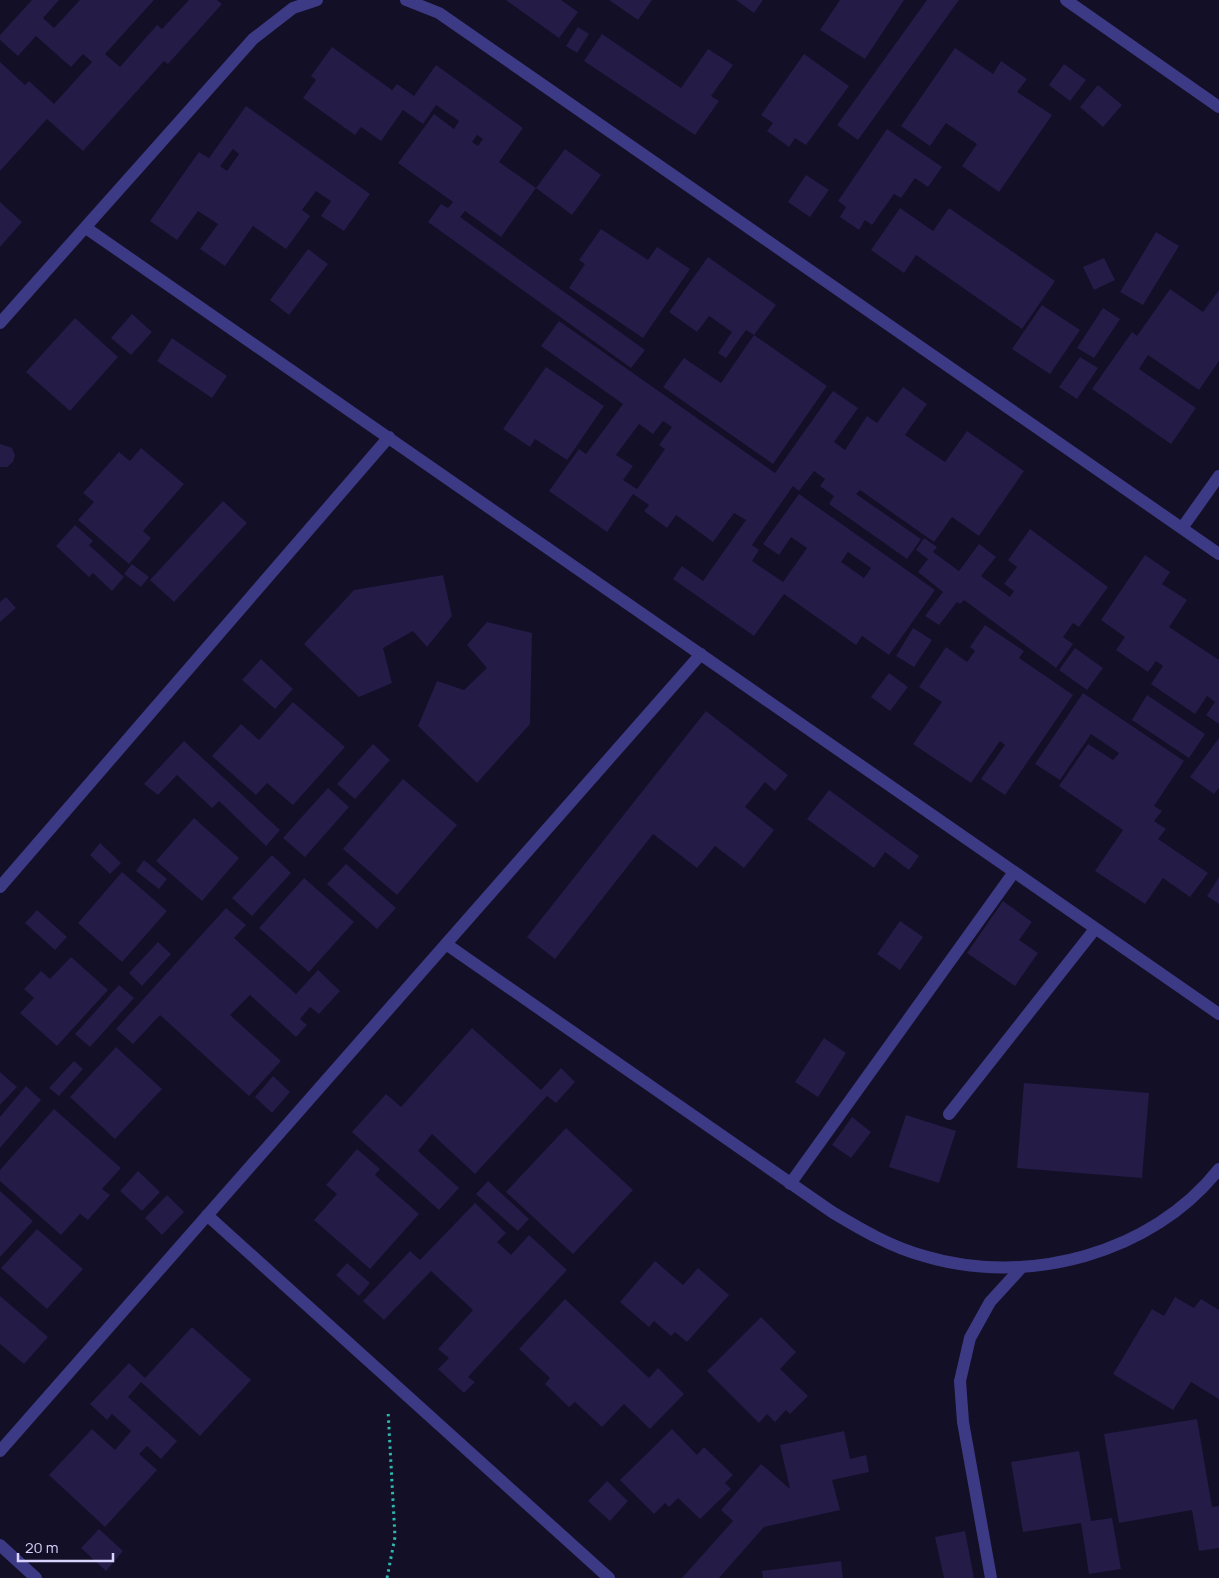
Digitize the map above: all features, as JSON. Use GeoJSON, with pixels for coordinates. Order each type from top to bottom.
{"type":"FeatureCollection","features":[{"type":"Feature","properties":{"kind":"street"},"geometry":{"type":"LineString","coordinates":[[0,323],[253,39],[293,8],[317,0]]}},
{"type":"Feature","properties":{"kind":"street"},"geometry":{"type":"LineString","coordinates":[[406,0],[439,13],[1219,554]]}},
{"type":"Feature","properties":{"kind":"street"},"geometry":{"type":"LineString","coordinates":[[1066,0],[1219,106]]}},
{"type":"Feature","properties":{"kind":"street"},"geometry":{"type":"LineString","coordinates":[[86,228],[1219,1014]]}},
{"type":"Feature","properties":{"kind":"street"},"geometry":{"type":"LineString","coordinates":[[0,887],[388,438]]}},
{"type":"Feature","properties":{"kind":"street"},"geometry":{"type":"LineString","coordinates":[[1182,528],[1219,476]]}},
{"type":"Feature","properties":{"kind":"street"},"geometry":{"type":"LineString","coordinates":[[0,1450],[701,654]]}},
{"type":"Feature","properties":{"kind":"street"},"geometry":{"type":"LineString","coordinates":[[790,1184],[1014,872]]}},
{"type":"Feature","properties":{"kind":"street"},"geometry":{"type":"LineString","coordinates":[[949,1114],[1095,929]]}},
{"type":"Feature","properties":{"kind":"street"},"geometry":{"type":"LineString","coordinates":[[446,944],[790,1184],[876,1239],[924,1257],[975,1266],[1021,1268],[1075,1258],[1110,1248],[1151,1228],[1186,1204],[1219,1169]]}},
{"type":"Feature","properties":{"kind":"street"},"geometry":{"type":"LineString","coordinates":[[207,1215],[609,1578]]}},
{"type":"Feature","properties":{"kind":"street"},"geometry":{"type":"LineString","coordinates":[[991,1578],[963,1422],[960,1381],[970,1338],[990,1302],[1021,1268]]}},
{"type":"Feature","properties":{"kind":"street"},"geometry":{"type":"LineString","coordinates":[[0,1545],[36,1578]]}},
{"type":"Feature","properties":{"kind":"path"},"geometry":{"type":"LineString","coordinates":[[385,1376],[395,1537],[387,1578]]}},
{"type":"Feature","properties":{"kind":"building"},"geometry":{"type":"Polygon","coordinates":[[[32,0],[59,0],[43,18],[54,28],[80,0],[154,0],[105,54],[120,67],[157,25],[162,29],[189,0],[217,0],[222,4],[168,64],[164,61],[83,151],[47,119],[0,171],[0,62],[25,85],[29,81],[54,104],[92,62],[83,54],[71,67],[36,36],[18,56],[0,40],[0,35],[32,0]]]}},
{"type":"Feature","properties":{"kind":"building"},"geometry":{"type":"Polygon","coordinates":[[[506,0],[561,0],[578,12],[559,38],[506,0]]]}},
{"type":"Feature","properties":{"kind":"building"},"geometry":{"type":"Polygon","coordinates":[[[609,0],[652,0],[638,20],[609,0]]]}},
{"type":"Feature","properties":{"kind":"building"},"geometry":{"type":"Polygon","coordinates":[[[736,0],[763,0],[754,13],[736,0]]]}},
{"type":"Feature","properties":{"kind":"building"},"geometry":{"type":"Polygon","coordinates":[[[840,0],[904,0],[865,59],[820,30],[840,0]]]}},
{"type":"Feature","properties":{"kind":"building"},"geometry":{"type":"Polygon","coordinates":[[[927,0],[959,0],[858,140],[837,125],[927,0]]]}},
{"type":"Feature","properties":{"kind":"building"},"geometry":{"type":"Polygon","coordinates":[[[578,27],[589,34],[577,53],[566,46],[578,27]]]}},
{"type":"Feature","properties":{"kind":"building"},"geometry":{"type":"Polygon","coordinates":[[[602,34],[681,88],[708,49],[733,65],[711,96],[719,101],[695,135],[584,61],[602,34]]]}},
{"type":"Feature","properties":{"kind":"building"},"geometry":{"type":"Polygon","coordinates":[[[332,47],[392,90],[397,84],[414,96],[436,65],[523,128],[499,162],[536,188],[501,237],[465,211],[460,217],[645,350],[631,368],[428,222],[441,204],[448,208],[453,202],[398,163],[434,114],[454,129],[459,121],[436,105],[423,124],[403,110],[381,141],[361,127],[355,135],[303,98],[316,80],[311,76],[332,47]],[[477,135],[472,142],[478,146],[483,139],[477,135]]]}},
{"type":"Feature","properties":{"kind":"building"},"geometry":{"type":"Polygon","coordinates":[[[955,48],[993,74],[1001,61],[1027,79],[1017,92],[1052,115],[999,192],[962,166],[977,144],[946,123],[930,146],[901,126],[955,48]]]}},
{"type":"Feature","properties":{"kind":"building"},"geometry":{"type":"Polygon","coordinates":[[[804,54],[849,86],[806,145],[795,138],[789,147],[767,131],[773,123],[761,115],[804,54]]]}},
{"type":"Feature","properties":{"kind":"building"},"geometry":{"type":"Polygon","coordinates":[[[1064,64],[1086,80],[1070,101],[1049,85],[1064,64]]]}},
{"type":"Feature","properties":{"kind":"building"},"geometry":{"type":"Polygon","coordinates":[[[1098,85],[1122,105],[1103,127],[1080,107],[1098,85]]]}},
{"type":"Feature","properties":{"kind":"building"},"geometry":{"type":"Polygon","coordinates":[[[246,106],[370,194],[344,231],[321,216],[331,201],[316,191],[302,210],[310,216],[286,249],[253,226],[225,266],[200,249],[218,224],[198,211],[177,240],[150,221],[199,152],[209,158],[246,106]],[[233,149],[220,166],[227,171],[239,154],[233,149]]]}},
{"type":"Feature","properties":{"kind":"building"},"geometry":{"type":"Polygon","coordinates":[[[887,129],[942,167],[928,187],[915,178],[901,198],[894,194],[872,225],[865,220],[859,230],[840,217],[846,207],[838,201],[887,129]]]}},
{"type":"Feature","properties":{"kind":"building"},"geometry":{"type":"Polygon","coordinates":[[[565,149],[601,175],[572,215],[536,188],[565,149]]]}},
{"type":"Feature","properties":{"kind":"building"},"geometry":{"type":"Polygon","coordinates":[[[806,175],[829,190],[810,217],[788,202],[806,175]]]}},
{"type":"Feature","properties":{"kind":"building"},"geometry":{"type":"Polygon","coordinates":[[[0,202],[22,222],[0,247],[0,202]]]}},
{"type":"Feature","properties":{"kind":"building"},"geometry":{"type":"Polygon","coordinates":[[[900,208],[933,231],[949,208],[1055,281],[1022,329],[916,255],[904,273],[871,250],[900,208]]]}},
{"type":"Feature","properties":{"kind":"building"},"geometry":{"type":"Polygon","coordinates":[[[601,229],[648,260],[657,247],[690,269],[643,338],[569,288],[585,264],[579,260],[601,229]]]}},
{"type":"Feature","properties":{"kind":"building"},"geometry":{"type":"Polygon","coordinates":[[[1156,232],[1179,246],[1143,305],[1120,292],[1156,232]]]}},
{"type":"Feature","properties":{"kind":"building"},"geometry":{"type":"Polygon","coordinates":[[[308,249],[328,264],[289,315],[270,300],[308,249]]]}},
{"type":"Feature","properties":{"kind":"building"},"geometry":{"type":"Polygon","coordinates":[[[708,257],[776,305],[754,335],[746,330],[726,358],[718,353],[732,332],[709,316],[697,332],[669,312],[708,257]]]}},
{"type":"Feature","properties":{"kind":"building"},"geometry":{"type":"Polygon","coordinates":[[[1104,258],[1115,280],[1094,290],[1083,267],[1104,258]]]}},
{"type":"Feature","properties":{"kind":"building"},"geometry":{"type":"Polygon","coordinates":[[[1170,289],[1203,312],[1219,290],[1219,361],[1199,390],[1148,355],[1139,369],[1196,408],[1171,444],[1092,389],[1132,332],[1137,336],[1170,289]]]}},
{"type":"Feature","properties":{"kind":"building"},"geometry":{"type":"Polygon","coordinates":[[[1042,305],[1080,330],[1050,374],[1012,349],[1042,305]]]}},
{"type":"Feature","properties":{"kind":"building"},"geometry":{"type":"Polygon","coordinates":[[[1103,308],[1120,319],[1094,358],[1077,348],[1103,308]]]}},
{"type":"Feature","properties":{"kind":"building"},"geometry":{"type":"Polygon","coordinates":[[[132,314],[152,332],[131,355],[111,338],[132,314]]]}},
{"type":"Feature","properties":{"kind":"building"},"geometry":{"type":"Polygon","coordinates":[[[75,318],[118,357],[70,411],[26,372],[75,318]]]}},
{"type":"Feature","properties":{"kind":"building"},"geometry":{"type":"Polygon","coordinates":[[[559,321],[775,473],[833,391],[858,408],[834,442],[845,450],[867,416],[877,423],[903,387],[927,404],[905,435],[945,462],[967,431],[1024,471],[979,536],[952,517],[934,542],[860,490],[856,494],[921,539],[907,559],[829,504],[834,496],[820,486],[825,479],[814,471],[799,491],[793,486],[752,545],[759,550],[752,561],[783,582],[807,548],[791,537],[779,555],[763,544],[799,494],[935,590],[889,655],[862,636],[856,645],[784,594],[754,636],[673,579],[682,566],[703,581],[746,520],[734,513],[713,542],[676,515],[667,528],[644,511],[649,505],[633,494],[607,532],[549,491],[579,449],[586,454],[623,404],[541,346],[559,321]],[[663,421],[653,434],[639,424],[616,455],[633,466],[623,480],[637,489],[665,449],[659,445],[672,427],[663,421]],[[848,552],[841,562],[864,578],[871,568],[848,552]]]}},
{"type":"Feature","properties":{"kind":"building"},"geometry":{"type":"Polygon","coordinates":[[[754,335],[827,386],[773,464],[663,387],[684,358],[721,383],[754,335]]]}},
{"type":"Feature","properties":{"kind":"building"},"geometry":{"type":"Polygon","coordinates":[[[172,338],[227,376],[212,398],[157,361],[172,338]]]}},
{"type":"Feature","properties":{"kind":"building"},"geometry":{"type":"Polygon","coordinates":[[[1080,357],[1098,368],[1077,399],[1059,387],[1080,357]]]}},
{"type":"Feature","properties":{"kind":"building"},"geometry":{"type":"Polygon","coordinates":[[[546,367],[604,406],[567,460],[535,439],[530,447],[503,429],[546,367]]]}},
{"type":"Feature","properties":{"kind":"building"},"geometry":{"type":"Polygon","coordinates":[[[0,444],[12,448],[15,455],[13,462],[7,467],[0,467],[0,444]]]}},
{"type":"Feature","properties":{"kind":"building"},"geometry":{"type":"Polygon","coordinates":[[[141,448],[184,484],[143,531],[151,538],[129,564],[78,520],[94,502],[83,493],[119,452],[130,461],[141,448]]]}},
{"type":"Feature","properties":{"kind":"building"},"geometry":{"type":"Polygon","coordinates":[[[223,501],[247,523],[174,602],[150,580],[223,501]]]}},
{"type":"Feature","properties":{"kind":"building"},"geometry":{"type":"Polygon","coordinates":[[[75,525],[93,541],[89,545],[124,577],[112,591],[93,573],[89,577],[56,546],[75,525]]]}},
{"type":"Feature","properties":{"kind":"building"},"geometry":{"type":"Polygon","coordinates":[[[1030,529],[1108,587],[1079,627],[1073,623],[1063,637],[1073,644],[1056,668],[964,600],[960,604],[957,602],[939,625],[925,616],[943,592],[918,572],[928,559],[916,550],[924,538],[937,547],[933,552],[959,571],[979,544],[996,557],[981,576],[1010,597],[1014,591],[1004,584],[1017,567],[1008,560],[1030,529]]]}},
{"type":"Feature","properties":{"kind":"building"},"geometry":{"type":"Polygon","coordinates":[[[1145,555],[1170,572],[1162,584],[1187,600],[1169,627],[1219,660],[1219,724],[1206,715],[1215,702],[1207,696],[1195,714],[1151,684],[1163,666],[1156,661],[1148,672],[1116,650],[1125,637],[1101,620],[1145,555]]]}},
{"type":"Feature","properties":{"kind":"building"},"geometry":{"type":"Polygon","coordinates":[[[132,564],[149,577],[141,587],[124,574],[132,564]]]}},
{"type":"Feature","properties":{"kind":"building"},"geometry":{"type":"Polygon","coordinates":[[[443,575],[452,616],[427,647],[413,631],[383,648],[392,683],[359,697],[304,644],[354,590],[443,575]]]}},
{"type":"Feature","properties":{"kind":"building"},"geometry":{"type":"Polygon","coordinates":[[[6,597],[16,608],[0,622],[0,602],[6,597]]]}},
{"type":"Feature","properties":{"kind":"building"},"geometry":{"type":"Polygon","coordinates":[[[487,622],[532,633],[530,724],[477,783],[418,726],[437,681],[464,690],[487,668],[467,645],[487,622]]]}},
{"type":"Feature","properties":{"kind":"building"},"geometry":{"type":"Polygon","coordinates":[[[985,625],[1024,651],[1019,658],[1073,695],[1005,795],[981,779],[1005,745],[1000,741],[971,783],[913,744],[942,702],[919,687],[946,647],[967,662],[975,651],[970,647],[985,625]]]}},
{"type":"Feature","properties":{"kind":"building"},"geometry":{"type":"Polygon","coordinates":[[[913,628],[932,640],[914,667],[896,656],[913,628]]]}},
{"type":"Feature","properties":{"kind":"building"},"geometry":{"type":"Polygon","coordinates":[[[1075,648],[1103,668],[1087,690],[1059,670],[1075,648]]]}},
{"type":"Feature","properties":{"kind":"building"},"geometry":{"type":"Polygon","coordinates":[[[261,659],[293,689],[275,709],[242,680],[261,659]]]}},
{"type":"Feature","properties":{"kind":"building"},"geometry":{"type":"Polygon","coordinates":[[[889,673],[908,687],[890,711],[871,697],[889,673]]]}},
{"type":"Feature","properties":{"kind":"building"},"geometry":{"type":"Polygon","coordinates":[[[1083,693],[1184,761],[1154,806],[1162,811],[1154,821],[1166,829],[1158,839],[1208,873],[1190,897],[1163,878],[1145,904],[1095,871],[1123,830],[1059,786],[1088,744],[1113,760],[1119,753],[1091,734],[1060,780],[1035,764],[1083,693]]]}},
{"type":"Feature","properties":{"kind":"building"},"geometry":{"type":"Polygon","coordinates":[[[1147,695],[1205,734],[1189,758],[1132,720],[1147,695]]]}},
{"type":"Feature","properties":{"kind":"building"},"geometry":{"type":"Polygon","coordinates":[[[293,702],[345,747],[293,805],[267,783],[256,795],[212,756],[241,724],[259,740],[293,702]]]}},
{"type":"Feature","properties":{"kind":"building"},"geometry":{"type":"Polygon","coordinates":[[[706,711],[788,775],[775,791],[765,782],[745,807],[774,830],[744,868],[715,846],[697,868],[653,834],[555,959],[527,937],[706,711]]]}},
{"type":"Feature","properties":{"kind":"building"},"geometry":{"type":"Polygon","coordinates":[[[1219,738],[1219,788],[1214,794],[1190,777],[1219,738]]]}},
{"type":"Feature","properties":{"kind":"building"},"geometry":{"type":"Polygon","coordinates":[[[184,741],[280,830],[266,846],[219,801],[212,808],[177,775],[158,795],[144,784],[184,741]]]}},
{"type":"Feature","properties":{"kind":"building"},"geometry":{"type":"Polygon","coordinates":[[[373,744],[390,760],[355,799],[337,784],[373,744]]]}},
{"type":"Feature","properties":{"kind":"building"},"geometry":{"type":"Polygon","coordinates":[[[403,779],[457,825],[397,895],[343,849],[403,779]]]}},
{"type":"Feature","properties":{"kind":"building"},"geometry":{"type":"Polygon","coordinates":[[[328,788],[349,807],[305,857],[283,838],[328,788]]]}},
{"type":"Feature","properties":{"kind":"building"},"geometry":{"type":"Polygon","coordinates":[[[829,790],[919,856],[909,870],[885,852],[874,868],[807,819],[829,790]]]}},
{"type":"Feature","properties":{"kind":"building"},"geometry":{"type":"Polygon","coordinates":[[[194,818],[239,858],[202,901],[156,861],[194,818]]]}},
{"type":"Feature","properties":{"kind":"building"},"geometry":{"type":"Polygon","coordinates":[[[100,843],[121,863],[110,874],[90,855],[100,843]]]}},
{"type":"Feature","properties":{"kind":"building"},"geometry":{"type":"Polygon","coordinates":[[[272,855],[291,873],[252,916],[232,898],[272,855]]]}},
{"type":"Feature","properties":{"kind":"building"},"geometry":{"type":"Polygon","coordinates":[[[144,860],[167,879],[159,889],[136,871],[144,860]]]}},
{"type":"Feature","properties":{"kind":"building"},"geometry":{"type":"Polygon","coordinates":[[[346,864],[396,908],[377,929],[327,884],[346,864]]]}},
{"type":"Feature","properties":{"kind":"building"},"geometry":{"type":"Polygon","coordinates":[[[122,872],[167,911],[122,962],[78,923],[122,872]]]}},
{"type":"Feature","properties":{"kind":"building"},"geometry":{"type":"Polygon","coordinates":[[[1219,877],[1219,904],[1207,896],[1219,877]]]}},
{"type":"Feature","properties":{"kind":"building"},"geometry":{"type":"Polygon","coordinates":[[[304,878],[354,922],[309,972],[259,928],[304,878]]]}},
{"type":"Feature","properties":{"kind":"building"},"geometry":{"type":"Polygon","coordinates":[[[1003,901],[1032,922],[1019,940],[1038,953],[1015,986],[967,953],[1003,901]]]}},
{"type":"Feature","properties":{"kind":"building"},"geometry":{"type":"Polygon","coordinates":[[[226,908],[246,925],[234,938],[296,994],[318,970],[340,991],[319,1014],[310,1007],[300,1019],[307,1025],[296,1037],[250,995],[230,1015],[281,1061],[249,1096],[160,1015],[133,1044],[116,1029],[226,908]]]}},
{"type":"Feature","properties":{"kind":"building"},"geometry":{"type":"Polygon","coordinates":[[[37,910],[67,937],[55,950],[25,923],[37,910]]]}},
{"type":"Feature","properties":{"kind":"building"},"geometry":{"type":"Polygon","coordinates":[[[900,921],[923,937],[900,970],[877,954],[900,921]]]}},
{"type":"Feature","properties":{"kind":"building"},"geometry":{"type":"Polygon","coordinates":[[[158,942],[171,954],[142,986],[129,973],[158,942]]]}},
{"type":"Feature","properties":{"kind":"building"},"geometry":{"type":"Polygon","coordinates":[[[71,957],[108,990],[57,1046],[20,1013],[34,998],[24,989],[41,971],[50,979],[71,957]]]}},
{"type":"Feature","properties":{"kind":"building"},"geometry":{"type":"Polygon","coordinates":[[[119,985],[134,998],[90,1047],[75,1034],[119,985]]]}},
{"type":"Feature","properties":{"kind":"building"},"geometry":{"type":"Polygon","coordinates":[[[472,1028],[541,1090],[561,1068],[575,1082],[556,1103],[547,1096],[475,1174],[432,1134],[418,1151],[459,1188],[439,1210],[352,1132],[386,1094],[401,1107],[472,1028]]]}},
{"type":"Feature","properties":{"kind":"building"},"geometry":{"type":"Polygon","coordinates":[[[824,1038],[846,1053],[818,1097],[795,1082],[824,1038]]]}},
{"type":"Feature","properties":{"kind":"building"},"geometry":{"type":"Polygon","coordinates":[[[116,1047],[162,1089],[115,1139],[70,1097],[116,1047]]]}},
{"type":"Feature","properties":{"kind":"building"},"geometry":{"type":"Polygon","coordinates":[[[74,1061],[83,1069],[59,1096],[49,1088],[74,1061]]]}},
{"type":"Feature","properties":{"kind":"building"},"geometry":{"type":"Polygon","coordinates":[[[0,1072],[17,1087],[0,1105],[0,1072]]]}},
{"type":"Feature","properties":{"kind":"building"},"geometry":{"type":"Polygon","coordinates":[[[273,1076],[290,1092],[272,1113],[255,1097],[273,1076]]]}},
{"type":"Feature","properties":{"kind":"building"},"geometry":{"type":"Polygon","coordinates":[[[1024,1083],[1149,1093],[1142,1178],[1017,1168],[1024,1083]]]}},
{"type":"Feature","properties":{"kind":"building"},"geometry":{"type":"Polygon","coordinates":[[[26,1086],[41,1100],[0,1148],[0,1117],[26,1086]]]}},
{"type":"Feature","properties":{"kind":"building"},"geometry":{"type":"Polygon","coordinates":[[[54,1109],[121,1168],[102,1189],[110,1195],[88,1220],[80,1214],[61,1235],[0,1181],[0,1170],[54,1109]]]}},
{"type":"Feature","properties":{"kind":"building"},"geometry":{"type":"Polygon","coordinates":[[[906,1115],[956,1131],[939,1183],[889,1167],[906,1115]]]}},
{"type":"Feature","properties":{"kind":"building"},"geometry":{"type":"Polygon","coordinates":[[[852,1117],[871,1132],[851,1158],[832,1145],[852,1117]]]}},
{"type":"Feature","properties":{"kind":"building"},"geometry":{"type":"Polygon","coordinates":[[[566,1128],[633,1190],[573,1254],[506,1192],[566,1128]]]}},
{"type":"Feature","properties":{"kind":"building"},"geometry":{"type":"Polygon","coordinates":[[[357,1149],[380,1169],[375,1175],[419,1214],[370,1269],[314,1220],[337,1194],[326,1185],[357,1149]]]}},
{"type":"Feature","properties":{"kind":"building"},"geometry":{"type":"Polygon","coordinates":[[[138,1171],[160,1192],[142,1211],[120,1191],[138,1171]]]}},
{"type":"Feature","properties":{"kind":"building"},"geometry":{"type":"Polygon","coordinates":[[[488,1181],[529,1219],[518,1231],[476,1194],[488,1181]]]}},
{"type":"Feature","properties":{"kind":"building"},"geometry":{"type":"Polygon","coordinates":[[[0,1191],[33,1221],[0,1257],[0,1191]]]}},
{"type":"Feature","properties":{"kind":"building"},"geometry":{"type":"Polygon","coordinates":[[[167,1195],[184,1212],[162,1235],[145,1218],[167,1195]]]}},
{"type":"Feature","properties":{"kind":"building"},"geometry":{"type":"Polygon","coordinates":[[[475,1203],[506,1233],[497,1242],[511,1255],[529,1235],[567,1270],[468,1377],[475,1382],[464,1393],[438,1369],[449,1358],[438,1349],[473,1310],[431,1271],[384,1320],[363,1301],[410,1251],[420,1260],[475,1203]]]}},
{"type":"Feature","properties":{"kind":"building"},"geometry":{"type":"Polygon","coordinates":[[[37,1229],[83,1269],[47,1309],[1,1268],[37,1229]]]}},
{"type":"Feature","properties":{"kind":"building"},"geometry":{"type":"Polygon","coordinates":[[[655,1261],[683,1285],[698,1268],[729,1295],[687,1342],[675,1332],[671,1336],[654,1321],[649,1327],[620,1302],[655,1261]]]}},
{"type":"Feature","properties":{"kind":"building"},"geometry":{"type":"Polygon","coordinates":[[[347,1263],[370,1283],[359,1296],[336,1275],[347,1263]]]}},
{"type":"Feature","properties":{"kind":"building"},"geometry":{"type":"Polygon","coordinates":[[[0,1296],[48,1337],[24,1364],[0,1344],[0,1296]]]}},
{"type":"Feature","properties":{"kind":"building"},"geometry":{"type":"Polygon","coordinates":[[[1175,1297],[1194,1308],[1201,1299],[1219,1310],[1219,1399],[1191,1382],[1173,1410],[1113,1374],[1152,1309],[1164,1316],[1175,1297]]]}},
{"type":"Feature","properties":{"kind":"building"},"geometry":{"type":"Polygon","coordinates":[[[565,1299],[649,1378],[658,1368],[684,1394],[650,1429],[624,1404],[602,1427],[575,1402],[569,1407],[545,1384],[550,1378],[519,1349],[565,1299]]]}},
{"type":"Feature","properties":{"kind":"building"},"geometry":{"type":"Polygon","coordinates":[[[761,1317],[796,1352],[780,1369],[808,1396],[790,1414],[786,1410],[775,1422],[767,1414],[759,1423],[707,1371],[761,1317]]]}},
{"type":"Feature","properties":{"kind":"building"},"geometry":{"type":"Polygon","coordinates":[[[192,1327],[251,1380],[200,1436],[141,1382],[128,1397],[177,1441],[161,1459],[147,1446],[139,1454],[157,1470],[105,1527],[49,1475],[92,1429],[115,1450],[131,1431],[112,1414],[107,1420],[90,1404],[129,1363],[145,1378],[192,1327]]]}},
{"type":"Feature","properties":{"kind":"building"},"geometry":{"type":"Polygon","coordinates":[[[1197,1419],[1212,1507],[1219,1506],[1219,1548],[1199,1551],[1192,1510],[1119,1523],[1104,1434],[1197,1419]]]}},
{"type":"Feature","properties":{"kind":"building"},"geometry":{"type":"Polygon","coordinates":[[[672,1429],[697,1455],[704,1447],[733,1475],[725,1483],[731,1489],[700,1519],[678,1498],[669,1507],[665,1503],[654,1514],[620,1480],[672,1429]]]}},
{"type":"Feature","properties":{"kind":"building"},"geometry":{"type":"Polygon","coordinates":[[[844,1431],[850,1459],[866,1455],[869,1472],[832,1480],[840,1510],[764,1527],[719,1578],[682,1578],[733,1521],[721,1510],[761,1464],[790,1489],[780,1445],[844,1431]]]}},
{"type":"Feature","properties":{"kind":"building"},"geometry":{"type":"Polygon","coordinates":[[[1079,1451],[1091,1521],[1112,1518],[1121,1569],[1089,1574],[1081,1523],[1023,1532],[1011,1462],[1079,1451]]]}},
{"type":"Feature","properties":{"kind":"building"},"geometry":{"type":"Polygon","coordinates":[[[607,1481],[628,1501],[610,1521],[588,1501],[607,1481]]]}},
{"type":"Feature","properties":{"kind":"building"},"geometry":{"type":"Polygon","coordinates":[[[99,1529],[123,1551],[106,1571],[81,1548],[99,1529]]]}},
{"type":"Feature","properties":{"kind":"building"},"geometry":{"type":"Polygon","coordinates":[[[965,1531],[974,1578],[944,1578],[935,1537],[965,1531]]]}},
{"type":"Feature","properties":{"kind":"building"},"geometry":{"type":"Polygon","coordinates":[[[841,1561],[843,1578],[763,1578],[762,1571],[841,1561]]]}}]}
